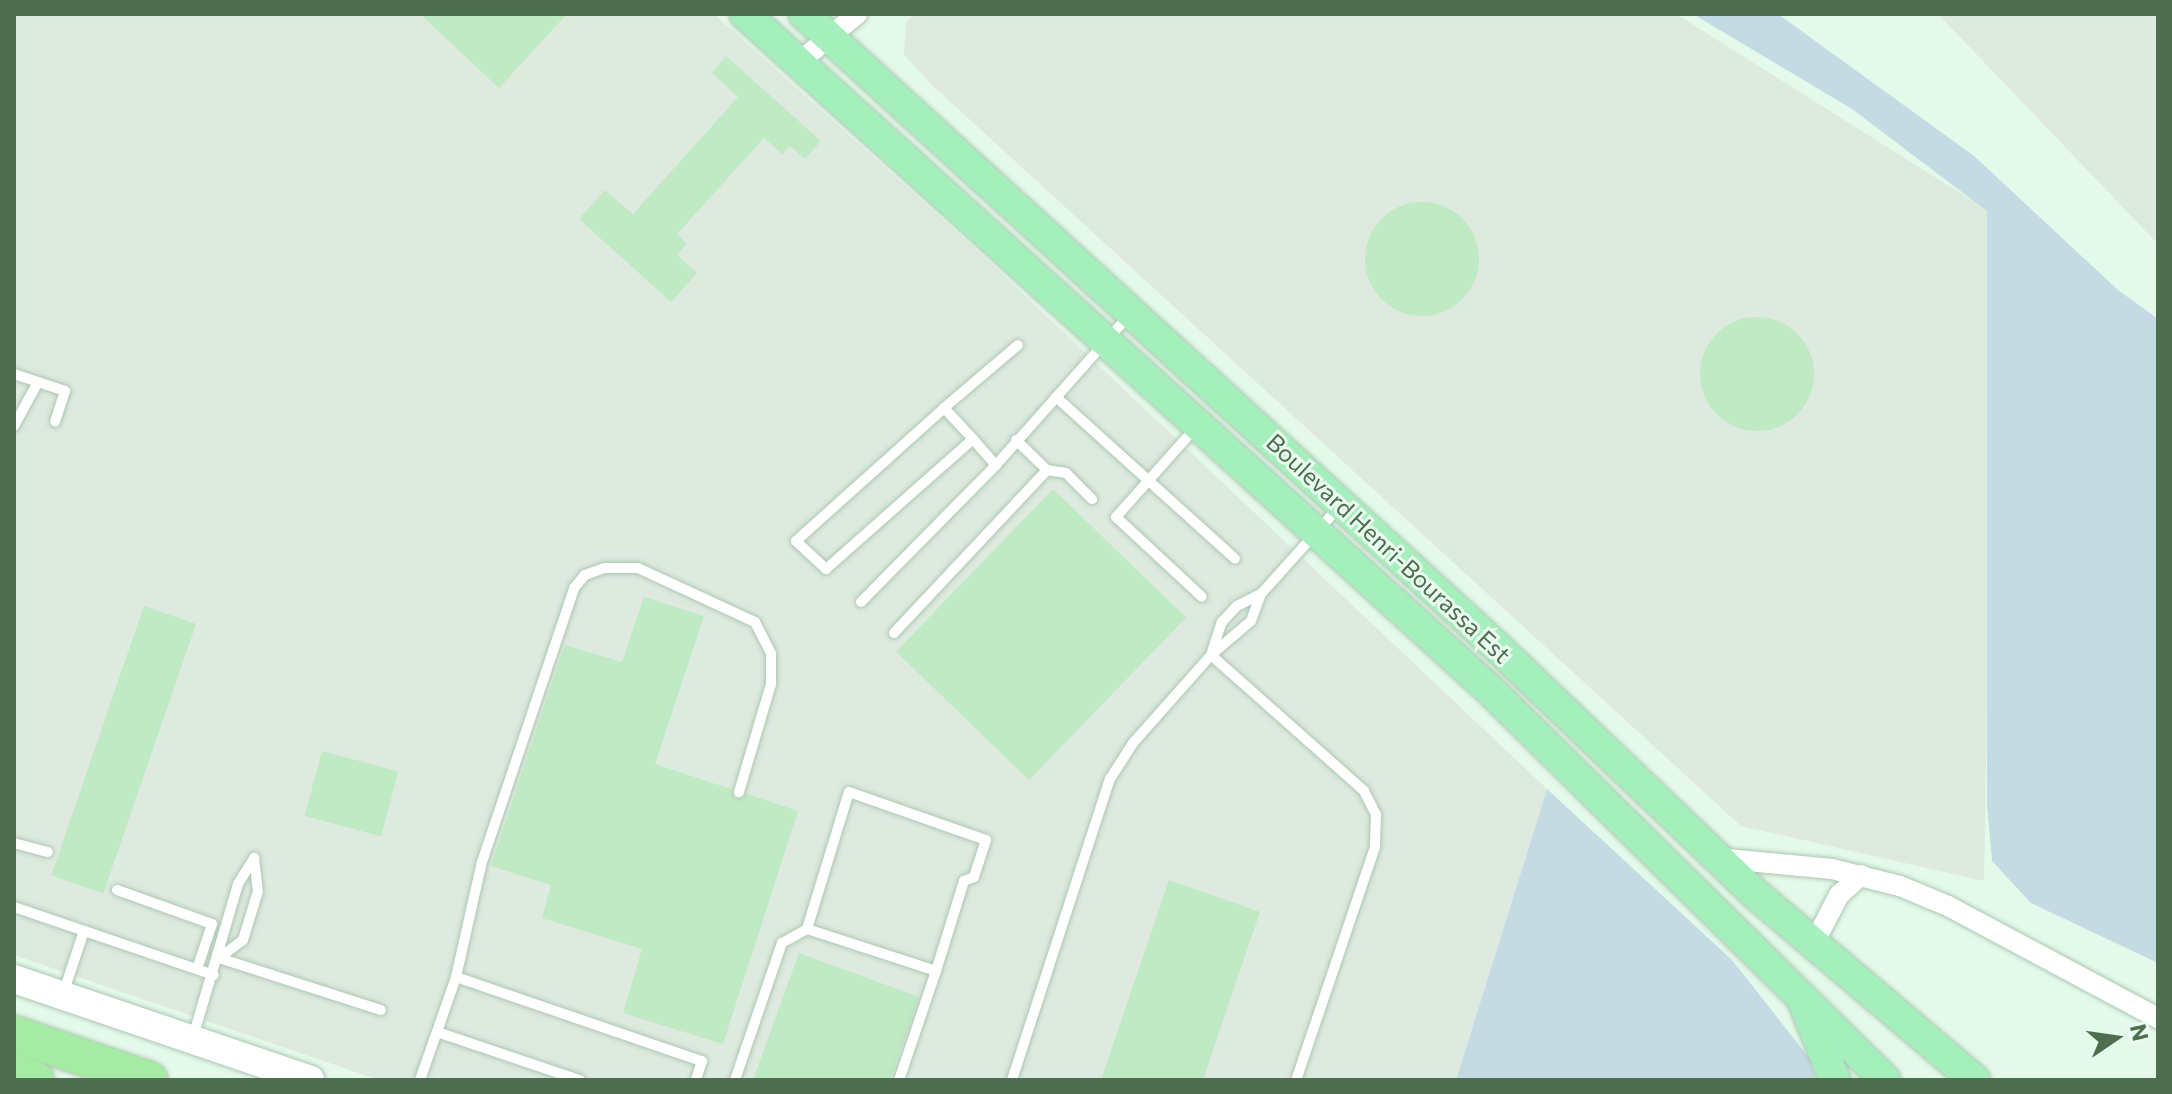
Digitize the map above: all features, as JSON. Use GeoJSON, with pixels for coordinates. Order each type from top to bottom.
{"type":"FeatureCollection","features":[{"type":"Feature","properties":{"kind":"highway"},"geometry":{"type":"LineString","coordinates":[[14,1034],[149,1080]]}},
{"type":"Feature","properties":{"kind":"highway"},"geometry":{"type":"LineString","coordinates":[[14,1072],[36,1080]]}},
{"type":"Feature","properties":{"kind":"main road","name":"Boulevard Henri-Bourassa Est"},"geometry":{"type":"LineString","coordinates":[[745,14],[1520,718],[1885,1080]]}},
{"type":"Feature","properties":{"kind":"main road","name":"Boulevard Henri-Bourassa Est"},"geometry":{"type":"LineString","coordinates":[[804,14],[1341,505],[1716,858],[1813,945],[1975,1080]]}},
{"type":"Feature","properties":{"kind":"main road"},"geometry":{"type":"LineString","coordinates":[[1756,949],[1813,945]]}},
{"type":"Feature","properties":{"kind":"main road"},"geometry":{"type":"LineString","coordinates":[[14,979],[310,1080]]}},
{"type":"Feature","properties":{"kind":"main road"},"geometry":{"type":"LineString","coordinates":[[1801,997],[1835,1080]]}},
{"type":"Feature","properties":{"kind":"street"},"geometry":{"type":"LineString","coordinates":[[798,63],[857,14]]}},
{"type":"Feature","properties":{"kind":"street"},"geometry":{"type":"LineString","coordinates":[[1716,858],[1861,875],[1933,899],[2158,1018]]}},
{"type":"Feature","properties":{"kind":"street"},"geometry":{"type":"LineString","coordinates":[[1813,945],[1839,895],[1861,875]]}},
{"type":"Feature","properties":{"kind":"lane"},"geometry":{"type":"LineString","coordinates":[[861,602],[996,465],[1132,312]]}},
{"type":"Feature","properties":{"kind":"lane"},"geometry":{"type":"LineString","coordinates":[[973,439],[826,569],[796,541],[1018,345]]}},
{"type":"Feature","properties":{"kind":"lane"},"geometry":{"type":"LineString","coordinates":[[14,374],[65,391],[55,421]]}},
{"type":"Feature","properties":{"kind":"lane"},"geometry":{"type":"LineString","coordinates":[[14,426],[38,382]]}},
{"type":"Feature","properties":{"kind":"lane"},"geometry":{"type":"LineString","coordinates":[[1056,397],[1235,559]]}},
{"type":"Feature","properties":{"kind":"lane"},"geometry":{"type":"LineString","coordinates":[[944,408],[996,465]]}},
{"type":"Feature","properties":{"kind":"lane"},"geometry":{"type":"LineString","coordinates":[[1197,426],[1116,517],[1202,597]]}},
{"type":"Feature","properties":{"kind":"lane"},"geometry":{"type":"LineString","coordinates":[[1016,440],[1047,470],[1066,473],[1092,499]]}},
{"type":"Feature","properties":{"kind":"lane"},"geometry":{"type":"LineString","coordinates":[[894,633],[1047,470]]}},
{"type":"Feature","properties":{"kind":"lane"},"geometry":{"type":"LineString","coordinates":[[1211,655],[1222,622],[1237,606],[1261,594],[1341,505]]}},
{"type":"Feature","properties":{"kind":"lane"},"geometry":{"type":"LineString","coordinates":[[420,1080],[456,977],[482,862],[574,588],[585,575],[604,568],[638,568],[755,622],[771,654],[771,684],[739,792]]}},
{"type":"Feature","properties":{"kind":"lane"},"geometry":{"type":"LineString","coordinates":[[1012,1080],[1110,779],[1133,743],[1211,655],[1251,621],[1261,594]]}},
{"type":"Feature","properties":{"kind":"lane"},"geometry":{"type":"LineString","coordinates":[[1211,655],[1364,791],[1376,815],[1375,847],[1296,1080]]}},
{"type":"Feature","properties":{"kind":"lane"},"geometry":{"type":"LineString","coordinates":[[735,1080],[782,943],[807,929],[849,792],[986,840],[974,877],[964,881],[899,1080]]}},
{"type":"Feature","properties":{"kind":"lane"},"geometry":{"type":"LineString","coordinates":[[14,843],[48,852]]}},
{"type":"Feature","properties":{"kind":"lane"},"geometry":{"type":"LineString","coordinates":[[192,1040],[214,975],[238,884],[254,858],[258,891],[243,940],[219,958]]}},
{"type":"Feature","properties":{"kind":"lane"},"geometry":{"type":"LineString","coordinates":[[117,890],[225,929]]}},
{"type":"Feature","properties":{"kind":"lane"},"geometry":{"type":"LineString","coordinates":[[14,907],[214,975]]}},
{"type":"Feature","properties":{"kind":"lane"},"geometry":{"type":"LineString","coordinates":[[197,969],[212,924]]}},
{"type":"Feature","properties":{"kind":"lane"},"geometry":{"type":"LineString","coordinates":[[807,929],[936,971]]}},
{"type":"Feature","properties":{"kind":"lane"},"geometry":{"type":"LineString","coordinates":[[63,996],[84,931]]}},
{"type":"Feature","properties":{"kind":"lane"},"geometry":{"type":"LineString","coordinates":[[219,958],[381,1010]]}},
{"type":"Feature","properties":{"kind":"lane"},"geometry":{"type":"LineString","coordinates":[[456,977],[702,1061],[696,1080]]}},
{"type":"Feature","properties":{"kind":"lane"},"geometry":{"type":"LineString","coordinates":[[437,1032],[580,1080]]}},
{"type":"Feature","properties":{"kind":"shaded area"},"geometry":{"type":"Polygon","coordinates":[[[14,14],[714,14],[972,246],[1547,789],[1456,1080],[379,1080],[14,955],[14,14]]]}},
{"type":"Feature","properties":{"kind":"shaded area"},"geometry":{"type":"Polygon","coordinates":[[[915,14],[1676,14],[1995,215],[1984,881],[1741,826],[932,85],[904,55],[906,22],[915,14]]]}},
{"type":"Feature","properties":{"kind":"shaded area"},"geometry":{"type":"Polygon","coordinates":[[[1693,14],[1778,14],[1974,156],[2118,290],[2158,319],[2158,963],[2031,903],[1992,861],[1987,804],[1987,211],[1852,109],[1693,14]]]}},
{"type":"Feature","properties":{"kind":"shaded area"},"geometry":{"type":"Polygon","coordinates":[[[1938,14],[2158,14],[2158,244],[1938,14]]]}},
{"type":"Feature","properties":{"kind":"shaded area"},"geometry":{"type":"Polygon","coordinates":[[[1547,789],[1732,960],[1810,1059],[1816,1080],[1456,1080],[1547,789]]]}},
{"type":"Feature","properties":{"kind":"building"},"geometry":{"type":"Polygon","coordinates":[[[420,14],[567,14],[499,88],[420,14]]]}},
{"type":"Feature","properties":{"kind":"building"},"geometry":{"type":"Polygon","coordinates":[[[726,56],[821,141],[805,159],[790,146],[782,154],[764,138],[677,234],[687,244],[677,255],[697,273],[671,302],[579,219],[605,190],[633,214],[738,97],[712,73],[726,56]]]}},
{"type":"Feature","properties":{"kind":"building"},"geometry":{"type":"Polygon","coordinates":[[[1422,202],[1444,207],[1462,219],[1474,237],[1479,259],[1474,281],[1462,299],[1444,311],[1422,316],[1400,311],[1382,299],[1370,281],[1365,259],[1370,237],[1382,219],[1400,207],[1422,202]]]}},
{"type":"Feature","properties":{"kind":"building"},"geometry":{"type":"Polygon","coordinates":[[[1757,317],[1779,322],[1797,334],[1809,352],[1814,374],[1809,396],[1797,414],[1779,426],[1757,431],[1735,426],[1717,414],[1705,396],[1700,374],[1705,352],[1717,334],[1735,322],[1757,317]]]}},
{"type":"Feature","properties":{"kind":"building"},"geometry":{"type":"Polygon","coordinates":[[[1053,489],[1186,618],[1029,780],[896,652],[1053,489]]]}},
{"type":"Feature","properties":{"kind":"building"},"geometry":{"type":"Polygon","coordinates":[[[644,597],[704,616],[655,764],[731,789],[736,799],[747,794],[798,811],[723,1044],[623,1013],[642,949],[542,918],[551,885],[491,866],[565,645],[622,662],[644,597]]]}},
{"type":"Feature","properties":{"kind":"building"},"geometry":{"type":"Polygon","coordinates":[[[144,606],[196,624],[103,893],[51,875],[144,606]]]}},
{"type":"Feature","properties":{"kind":"building"},"geometry":{"type":"Polygon","coordinates":[[[322,751],[398,771],[381,836],[305,816],[322,751]]]}},
{"type":"Feature","properties":{"kind":"building"},"geometry":{"type":"Polygon","coordinates":[[[1169,880],[1260,912],[1203,1080],[1101,1080],[1169,880]]]}},
{"type":"Feature","properties":{"kind":"building"},"geometry":{"type":"Polygon","coordinates":[[[799,953],[919,997],[890,1080],[753,1080],[799,953]]]}}]}
